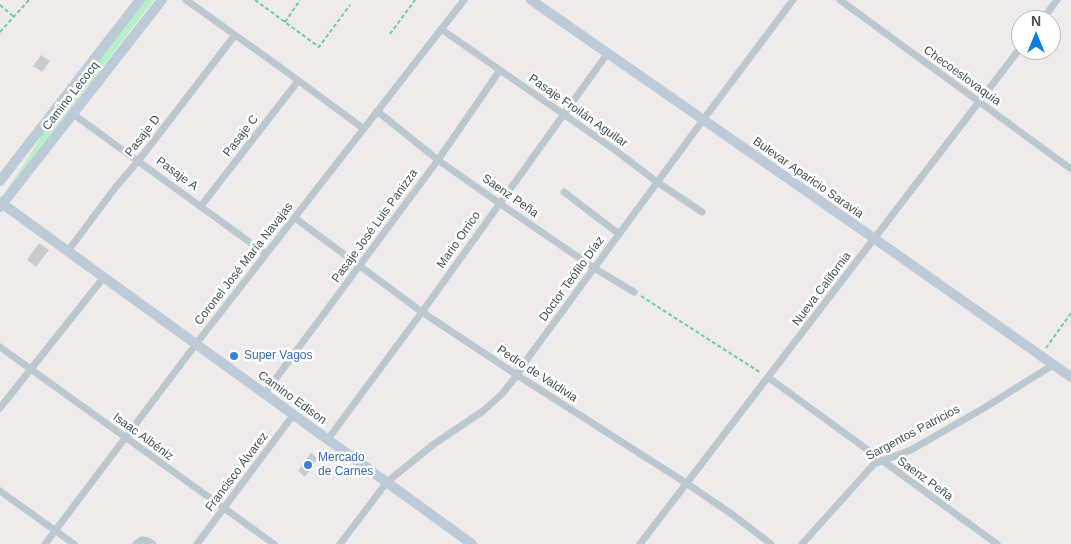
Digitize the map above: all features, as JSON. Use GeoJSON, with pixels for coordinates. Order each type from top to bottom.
{"type":"FeatureCollection","features":[{"type":"Feature","properties":{"kind":"street","name":"Camino Lecocq"},"geometry":{"type":"LineString","coordinates":[[0,181],[140,0]]}},
{"type":"Feature","properties":{"kind":"street","name":"Camino Lecocq"},"geometry":{"type":"LineString","coordinates":[[1,204],[162,0]]}},
{"type":"Feature","properties":{"kind":"street"},"geometry":{"type":"LineString","coordinates":[[186,0],[364,129]]}},
{"type":"Feature","properties":{"kind":"street","name":"Coronel José María Navajas"},"geometry":{"type":"LineString","coordinates":[[45,544],[196,344],[464,0]]}},
{"type":"Feature","properties":{"kind":"street","name":"Bulevar Aparicio Saravia"},"geometry":{"type":"LineString","coordinates":[[531,0],[1071,377]]}},
{"type":"Feature","properties":{"kind":"street","name":"Doctor Teófilo Díaz"},"geometry":{"type":"LineString","coordinates":[[340,544],[387,482],[434,444],[484,411],[502,394],[657,182],[794,0]]}},
{"type":"Feature","properties":{"kind":"street","name":"Checoeslovaquia"},"geometry":{"type":"LineString","coordinates":[[840,0],[1071,169]]}},
{"type":"Feature","properties":{"kind":"street","name":"Pasaje Froilán Aguilar"},"geometry":{"type":"LineString","coordinates":[[441,29],[702,212]]}},
{"type":"Feature","properties":{"kind":"street","name":"Pasaje D"},"geometry":{"type":"LineString","coordinates":[[68,251],[234,35]]}},
{"type":"Feature","properties":{"kind":"street","name":"Mario Orrico"},"geometry":{"type":"LineString","coordinates":[[328,439],[422,312],[607,54]]}},
{"type":"Feature","properties":{"kind":"street","name":"Nueva California"},"geometry":{"type":"LineString","coordinates":[[640,544],[1011,60]]}},
{"type":"Feature","properties":{"kind":"street","name":"Pasaje José Luis Panizza"},"geometry":{"type":"LineString","coordinates":[[265,393],[438,160],[500,70]]}},
{"type":"Feature","properties":{"kind":"street","name":"Pasaje C"},"geometry":{"type":"LineString","coordinates":[[201,206],[298,81]]}},
{"type":"Feature","properties":{"kind":"street","name":"Saenz Peña"},"geometry":{"type":"LineString","coordinates":[[377,111],[438,160],[499,204],[594,268],[634,292]]}},
{"type":"Feature","properties":{"kind":"street","name":"Pasaje A"},"geometry":{"type":"LineString","coordinates":[[73,114],[139,160],[266,254]]}},
{"type":"Feature","properties":{"kind":"street"},"geometry":{"type":"LineString","coordinates":[[564,192],[619,234]]}},
{"type":"Feature","properties":{"kind":"street","name":"Camino Edison"},"geometry":{"type":"LineString","coordinates":[[1,204],[472,544]]}},
{"type":"Feature","properties":{"kind":"street","name":"Pedro de Valdivia"},"geometry":{"type":"LineString","coordinates":[[295,218],[422,312],[517,376],[733,515],[771,544]]}},
{"type":"Feature","properties":{"kind":"street"},"geometry":{"type":"LineString","coordinates":[[0,408],[104,277]]}},
{"type":"Feature","properties":{"kind":"street","name":"Isaac Albéniz"},"geometry":{"type":"LineString","coordinates":[[0,348],[274,544]]}},
{"type":"Feature","properties":{"kind":"street","name":"Sargentos Patricios"},"geometry":{"type":"LineString","coordinates":[[802,544],[869,468],[881,461],[911,450],[1053,365]]}},
{"type":"Feature","properties":{"kind":"street","name":"Saenz Peña"},"geometry":{"type":"LineString","coordinates":[[768,378],[997,544]]}},
{"type":"Feature","properties":{"kind":"street","name":"Francisco Álvarez"},"geometry":{"type":"LineString","coordinates":[[197,544],[294,414]]}},
{"type":"Feature","properties":{"kind":"street"},"geometry":{"type":"LineString","coordinates":[[0,492],[74,544]]}},
{"type":"Feature","properties":{"kind":"street"},"geometry":{"type":"LineString","coordinates":[[139,542],[148,541],[153,544]]}},
{"type":"Feature","properties":{"kind":"path"},"geometry":{"type":"LineString","coordinates":[[0,32],[29,0]]}},
{"type":"Feature","properties":{"kind":"path"},"geometry":{"type":"LineString","coordinates":[[255,0],[319,47],[350,5]]}},
{"type":"Feature","properties":{"kind":"path"},"geometry":{"type":"LineString","coordinates":[[285,22],[300,0]]}},
{"type":"Feature","properties":{"kind":"path"},"geometry":{"type":"LineString","coordinates":[[390,34],[415,0]]}},
{"type":"Feature","properties":{"kind":"path"},"geometry":{"type":"LineString","coordinates":[[0,6],[13,16]]}},
{"type":"Feature","properties":{"kind":"path"},"geometry":{"type":"LineString","coordinates":[[634,292],[768,378]]}},
{"type":"Feature","properties":{"kind":"path"},"geometry":{"type":"LineString","coordinates":[[1041,356],[1071,313]]}},
{"type":"Feature","properties":{"kind":"green space"},"geometry":{"type":"Polygon","coordinates":[[[146,0],[154,0],[3,195],[43,133],[146,0]]]}},
{"type":"Feature","properties":{"kind":"building"},"geometry":{"type":"Polygon","coordinates":[[[41,55],[50,61],[42,72],[33,66],[41,55]]]}},
{"type":"Feature","properties":{"kind":"building"},"geometry":{"type":"Polygon","coordinates":[[[39,243],[49,250],[36,267],[27,260],[39,243]]]}},
{"type":"Feature","properties":{"kind":"building","name":"Mercado de Carnes"},"geometry":{"type":"Polygon","coordinates":[[[311,453],[318,458],[305,477],[298,471],[311,453]]]}},
{"type":"Feature","properties":{"kind":"place","name":"Super Vagos"},"geometry":{"type":"Point","coordinates":[234,356]}},
{"type":"Feature","properties":{"kind":"place","name":"Mercado de Carnes"},"geometry":{"type":"Point","coordinates":[308,465]}}]}
